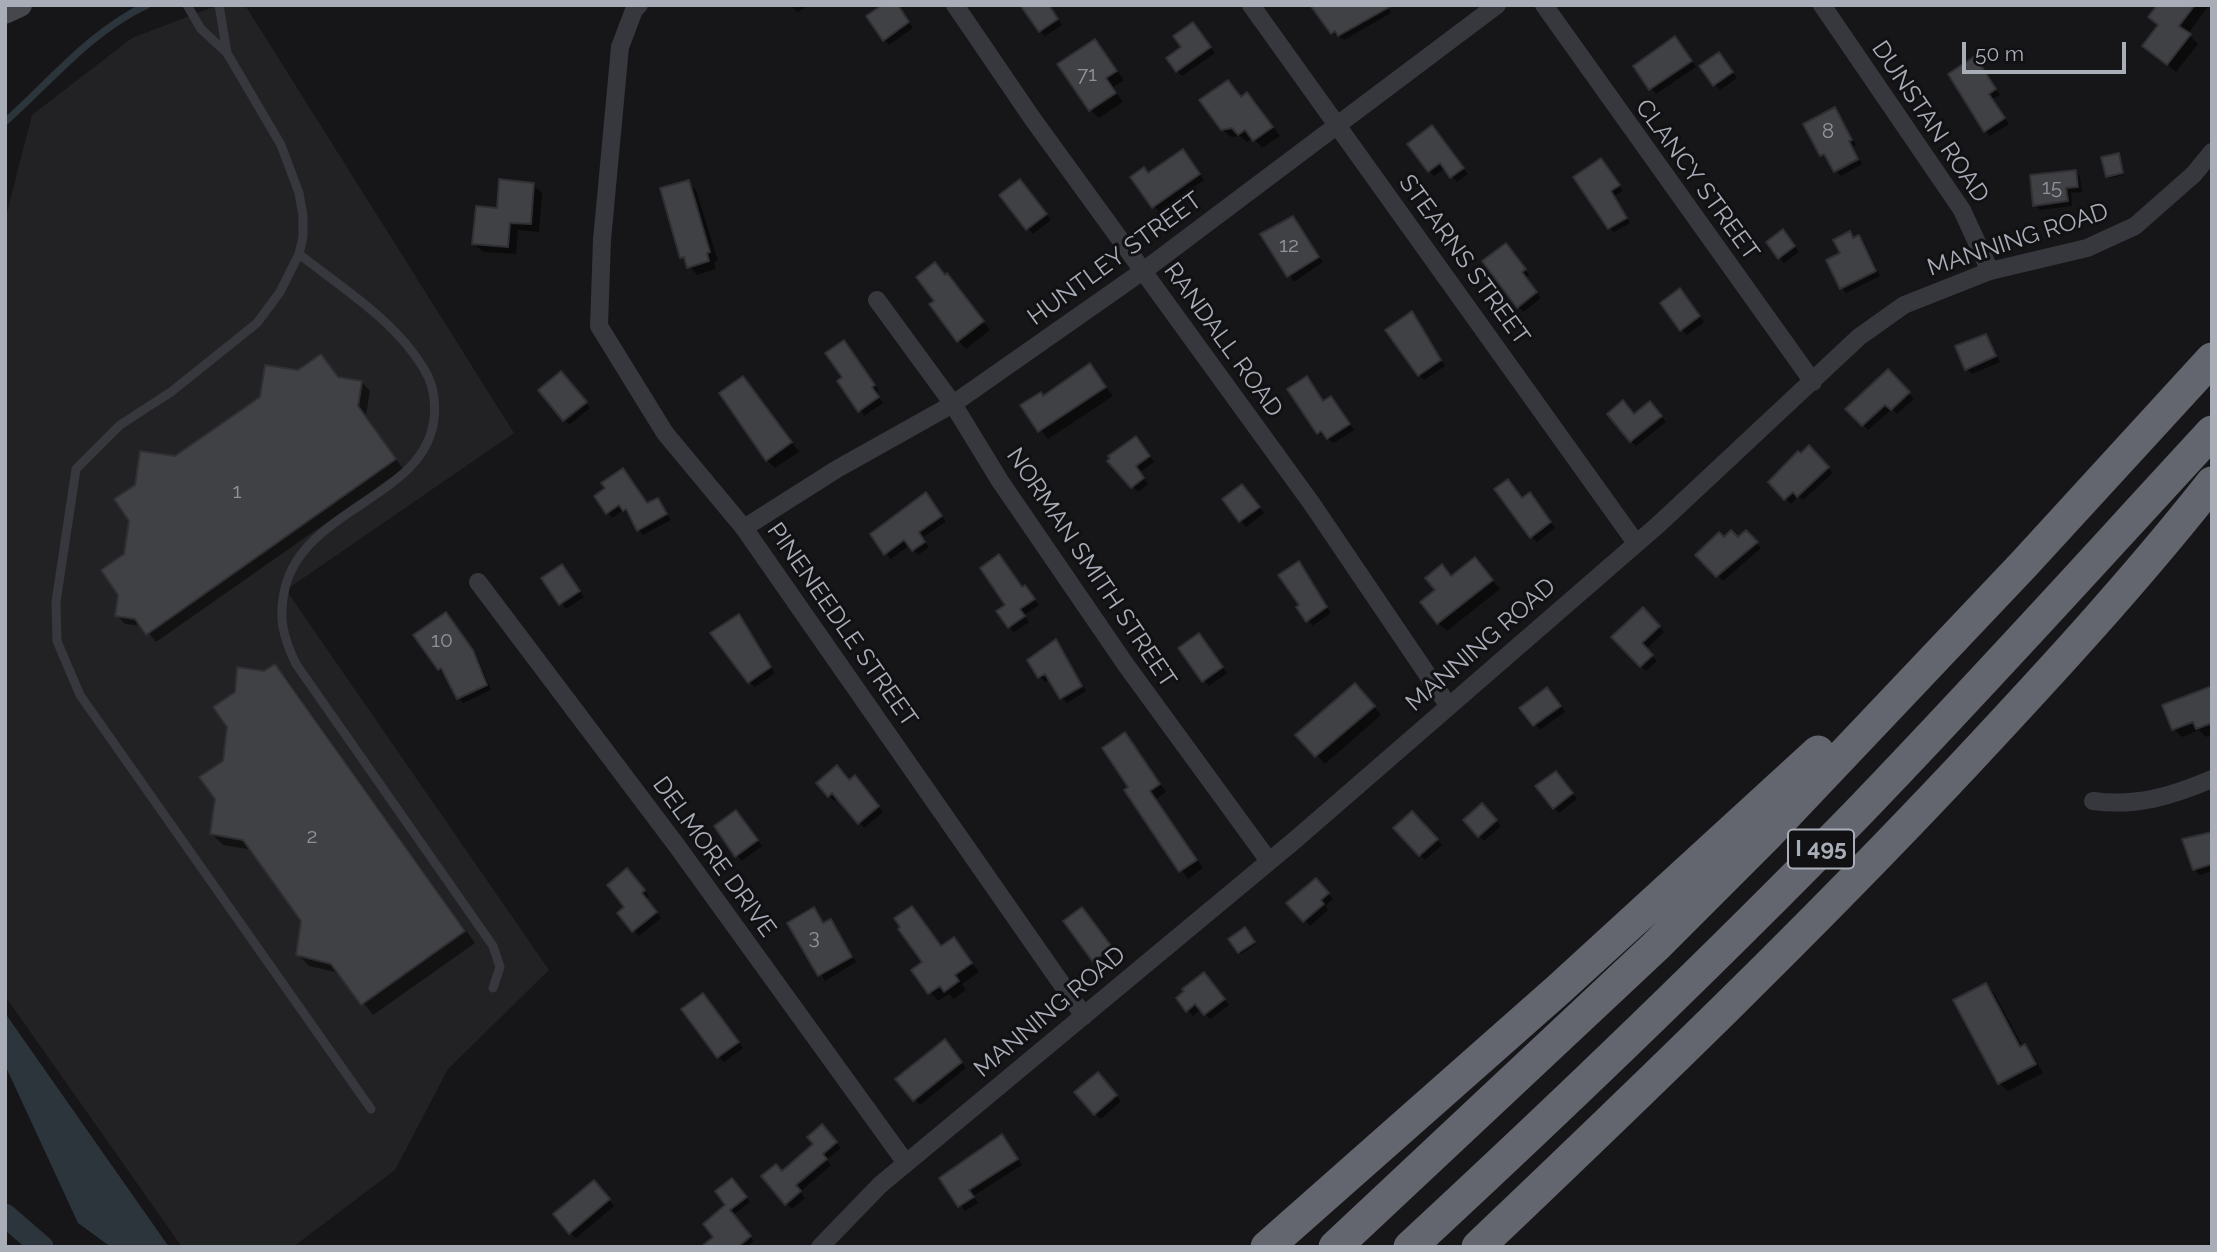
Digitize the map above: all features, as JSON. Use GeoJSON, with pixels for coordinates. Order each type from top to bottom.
{"type":"FeatureCollection","features":[{"type":"Feature","properties":{"kind":"highway","name":"I 495"},"geometry":{"type":"LineString","coordinates":[[1335,1247],[1656,947],[1769,833],[2024,564],[2212,359]]}},
{"type":"Feature","properties":{"kind":"highway","name":"I 495"},"geometry":{"type":"LineString","coordinates":[[1410,1247],[1542,1124],[1845,825],[2212,432]]}},
{"type":"Feature","properties":{"kind":"highway"},"geometry":{"type":"LineString","coordinates":[[1478,1247],[1717,1019],[1863,872],[2123,591],[2212,483]]}},
{"type":"Feature","properties":{"kind":"highway"},"geometry":{"type":"LineString","coordinates":[[1267,1247],[1559,989],[2024,564]]}},
{"type":"Feature","properties":{"kind":"street"},"geometry":{"type":"LineString","coordinates":[[5,12],[20,5]]}},
{"type":"Feature","properties":{"kind":"street","name":"PINENEEDLE STREET"},"geometry":{"type":"LineString","coordinates":[[639,5],[634,10],[620,47],[602,252],[599,326],[665,433],[744,528],[1083,1016]]}},
{"type":"Feature","properties":{"kind":"street","name":"RANDALL ROAD"},"geometry":{"type":"LineString","coordinates":[[955,5],[1142,271],[1312,503],[1448,705]]}},
{"type":"Feature","properties":{"kind":"street","name":"STEARNS STREET"},"geometry":{"type":"LineString","coordinates":[[1251,5],[1636,543]]}},
{"type":"Feature","properties":{"kind":"street","name":"HUNTLEY STREET"},"geometry":{"type":"LineString","coordinates":[[744,528],[836,469],[953,404],[1142,271],[1497,5]]}},
{"type":"Feature","properties":{"kind":"street","name":"CLANCY STREET"},"geometry":{"type":"LineString","coordinates":[[1544,5],[1813,382]]}},
{"type":"Feature","properties":{"kind":"street","name":"DUNSTAN ROAD"},"geometry":{"type":"LineString","coordinates":[[1822,5],[1962,210],[1990,271]]}},
{"type":"Feature","properties":{"kind":"street","name":"MANNING ROAD"},"geometry":{"type":"LineString","coordinates":[[820,1247],[880,1185],[1269,861],[1636,543],[1859,337],[1904,304],[1990,271],[2087,248],[2135,226],[2194,174],[2212,152]]}},
{"type":"Feature","properties":{"kind":"street","name":"NORMAN SMITH STREET"},"geometry":{"type":"LineString","coordinates":[[877,300],[953,404],[1000,481],[1118,653],[1269,861]]}},
{"type":"Feature","properties":{"kind":"street","name":"DELMORE DRIVE"},"geometry":{"type":"LineString","coordinates":[[478,582],[669,835],[906,1163]]}},
{"type":"Feature","properties":{"kind":"street"},"geometry":{"type":"LineString","coordinates":[[2093,802],[2122,805],[2150,801],[2212,779]]}},
{"type":"Feature","properties":{"kind":"lane"},"geometry":{"type":"LineString","coordinates":[[187,5],[201,29],[227,54],[291,168],[303,216],[299,254],[280,292],[257,323],[182,384],[120,425],[76,468],[56,602],[57,642],[80,695],[371,1109]]}},
{"type":"Feature","properties":{"kind":"lane"},"geometry":{"type":"LineString","coordinates":[[219,5],[227,54]]}},
{"type":"Feature","properties":{"kind":"lane"},"geometry":{"type":"LineString","coordinates":[[299,254],[393,329],[424,369],[436,400],[432,439],[412,466],[324,529],[302,550],[288,578],[280,611],[283,637],[303,674],[493,946],[500,967],[493,988]]}},
{"type":"Feature","properties":{"kind":"shaded area"},"geometry":{"type":"Polygon","coordinates":[[[218,5],[245,5],[514,433],[286,590],[549,970],[448,1069],[395,1170],[293,1247],[182,1247],[5,996],[5,220],[32,115],[132,38],[218,5]]]}},
{"type":"Feature","properties":{"kind":"shaded area"},"geometry":{"type":"Polygon","coordinates":[[[5,1013],[169,1247],[111,1247],[78,1223],[5,1065],[5,1013]]]}},
{"type":"Feature","properties":{"kind":"building"},"geometry":{"type":"Polygon","coordinates":[[[882,5],[898,5],[909,22],[883,41],[866,16],[882,5]]]}},
{"type":"Feature","properties":{"kind":"building"},"geometry":{"type":"Polygon","coordinates":[[[1020,5],[1049,5],[1058,19],[1039,32],[1020,5]]]}},
{"type":"Feature","properties":{"kind":"building"},"geometry":{"type":"Polygon","coordinates":[[[1310,5],[1393,5],[1338,36],[1335,31],[1331,34],[1310,5]]]}},
{"type":"Feature","properties":{"kind":"building"},"geometry":{"type":"Polygon","coordinates":[[[2157,5],[2195,5],[2179,26],[2191,34],[2167,65],[2142,46],[2158,25],[2148,17],[2157,5]]]}},
{"type":"Feature","properties":{"kind":"building"},"geometry":{"type":"Polygon","coordinates":[[[1193,22],[1211,47],[1176,72],[1166,58],[1181,47],[1173,36],[1193,22]]]}},
{"type":"Feature","properties":{"kind":"building"},"geometry":{"type":"Polygon","coordinates":[[[1675,36],[1692,61],[1649,90],[1633,66],[1675,36]]]}},
{"type":"Feature","properties":{"kind":"building"},"geometry":{"type":"Polygon","coordinates":[[[1095,39],[1117,71],[1106,78],[1116,93],[1089,111],[1057,64],[1095,39]]]}},
{"type":"Feature","properties":{"kind":"building"},"geometry":{"type":"Polygon","coordinates":[[[1719,52],[1733,72],[1713,86],[1699,66],[1719,52]]]}},
{"type":"Feature","properties":{"kind":"building"},"geometry":{"type":"Polygon","coordinates":[[[1975,56],[1996,89],[1989,94],[2005,118],[1984,132],[1948,74],[1975,56]]]}},
{"type":"Feature","properties":{"kind":"building"},"geometry":{"type":"Polygon","coordinates":[[[1228,80],[1241,97],[1247,92],[1273,127],[1253,141],[1245,130],[1238,135],[1232,128],[1221,130],[1199,100],[1228,80]]]}},
{"type":"Feature","properties":{"kind":"building"},"geometry":{"type":"Polygon","coordinates":[[[1835,107],[1852,140],[1849,141],[1858,159],[1834,172],[1824,154],[1820,156],[1803,124],[1835,107]]]}},
{"type":"Feature","properties":{"kind":"building"},"geometry":{"type":"Polygon","coordinates":[[[1432,125],[1464,168],[1450,178],[1440,163],[1428,172],[1407,144],[1432,125]]]}},
{"type":"Feature","properties":{"kind":"building"},"geometry":{"type":"Polygon","coordinates":[[[1183,149],[1200,174],[1152,208],[1130,177],[1144,167],[1148,173],[1183,149]]]}},
{"type":"Feature","properties":{"kind":"building"},"geometry":{"type":"Polygon","coordinates":[[[2119,153],[2123,173],[2106,177],[2101,157],[2119,153]]]}},
{"type":"Feature","properties":{"kind":"building"},"geometry":{"type":"Polygon","coordinates":[[[1601,158],[1620,185],[1611,191],[1627,218],[1608,229],[1573,177],[1601,158]]]}},
{"type":"Feature","properties":{"kind":"building"},"geometry":{"type":"Polygon","coordinates":[[[2076,170],[2078,187],[2066,188],[2068,201],[2033,206],[2030,175],[2076,170]]]}},
{"type":"Feature","properties":{"kind":"building"},"geometry":{"type":"Polygon","coordinates":[[[499,179],[534,183],[531,224],[510,223],[508,247],[472,244],[476,206],[497,208],[499,179]]]}},
{"type":"Feature","properties":{"kind":"building"},"geometry":{"type":"Polygon","coordinates":[[[1020,179],[1047,214],[1026,230],[999,195],[1020,179]]]}},
{"type":"Feature","properties":{"kind":"building"},"geometry":{"type":"Polygon","coordinates":[[[689,180],[710,252],[707,253],[709,261],[687,268],[684,257],[680,258],[660,188],[689,180]]]}},
{"type":"Feature","properties":{"kind":"building"},"geometry":{"type":"Polygon","coordinates":[[[1293,216],[1319,257],[1287,277],[1260,234],[1293,216]]]}},
{"type":"Feature","properties":{"kind":"building"},"geometry":{"type":"Polygon","coordinates":[[[1783,229],[1795,246],[1778,259],[1766,242],[1783,229]]]}},
{"type":"Feature","properties":{"kind":"building"},"geometry":{"type":"Polygon","coordinates":[[[1850,231],[1853,238],[1859,235],[1876,271],[1840,289],[1826,260],[1840,253],[1833,240],[1850,231]]]}},
{"type":"Feature","properties":{"kind":"building"},"geometry":{"type":"Polygon","coordinates":[[[1506,243],[1526,269],[1522,272],[1537,292],[1517,308],[1482,261],[1506,243]]]}},
{"type":"Feature","properties":{"kind":"building"},"geometry":{"type":"Polygon","coordinates":[[[935,262],[945,275],[947,273],[984,321],[957,342],[929,304],[934,301],[916,277],[935,262]]]}},
{"type":"Feature","properties":{"kind":"building"},"geometry":{"type":"Polygon","coordinates":[[[1680,288],[1700,316],[1680,331],[1660,303],[1680,288]]]}},
{"type":"Feature","properties":{"kind":"building"},"geometry":{"type":"Polygon","coordinates":[[[1412,311],[1441,360],[1418,376],[1385,330],[1412,311]]]}},
{"type":"Feature","properties":{"kind":"building"},"geometry":{"type":"Polygon","coordinates":[[[1986,334],[1996,356],[1965,370],[1955,346],[1986,334]]]}},
{"type":"Feature","properties":{"kind":"building"},"geometry":{"type":"Polygon","coordinates":[[[844,340],[875,385],[872,387],[879,397],[858,412],[837,381],[842,377],[825,353],[844,340]]]}},
{"type":"Feature","properties":{"kind":"building"},"geometry":{"type":"Polygon","coordinates":[[[321,354],[338,377],[362,381],[358,406],[396,459],[146,635],[135,619],[115,616],[118,595],[101,570],[124,554],[129,521],[114,499],[135,485],[140,451],[175,456],[260,397],[265,365],[298,370],[321,354]]]}},
{"type":"Feature","properties":{"kind":"building"},"geometry":{"type":"Polygon","coordinates":[[[1090,363],[1106,387],[1038,432],[1020,405],[1041,392],[1043,396],[1090,363]]]}},
{"type":"Feature","properties":{"kind":"building"},"geometry":{"type":"Polygon","coordinates":[[[1888,369],[1910,392],[1891,410],[1885,405],[1862,426],[1845,409],[1888,369]]]}},
{"type":"Feature","properties":{"kind":"building"},"geometry":{"type":"Polygon","coordinates":[[[561,371],[587,402],[563,421],[538,390],[561,371]]]}},
{"type":"Feature","properties":{"kind":"building"},"geometry":{"type":"Polygon","coordinates":[[[743,376],[792,442],[766,461],[719,393],[743,376]]]}},
{"type":"Feature","properties":{"kind":"building"},"geometry":{"type":"Polygon","coordinates":[[[1307,376],[1323,401],[1331,396],[1350,424],[1327,439],[1321,431],[1317,434],[1287,389],[1307,376]]]}},
{"type":"Feature","properties":{"kind":"building"},"geometry":{"type":"Polygon","coordinates":[[[1623,400],[1634,414],[1650,401],[1662,416],[1630,442],[1607,414],[1623,400]]]}},
{"type":"Feature","properties":{"kind":"building"},"geometry":{"type":"Polygon","coordinates":[[[1136,436],[1150,456],[1136,466],[1144,478],[1131,488],[1107,461],[1110,458],[1108,456],[1136,436]]]}},
{"type":"Feature","properties":{"kind":"building"},"geometry":{"type":"Polygon","coordinates":[[[1809,445],[1829,467],[1797,497],[1793,492],[1784,500],[1768,482],[1798,451],[1801,453],[1809,445]]]}},
{"type":"Feature","properties":{"kind":"building"},"geometry":{"type":"Polygon","coordinates":[[[623,468],[647,503],[658,498],[667,514],[637,531],[626,509],[623,511],[619,505],[606,514],[594,496],[605,488],[601,483],[623,468]]]}},
{"type":"Feature","properties":{"kind":"building"},"geometry":{"type":"Polygon","coordinates":[[[1508,479],[1522,498],[1530,492],[1551,522],[1530,538],[1494,489],[1508,479]]]}},
{"type":"Feature","properties":{"kind":"building"},"geometry":{"type":"Polygon","coordinates":[[[1242,484],[1260,507],[1239,522],[1222,499],[1242,484]]]}},
{"type":"Feature","properties":{"kind":"building"},"geometry":{"type":"Polygon","coordinates":[[[926,492],[942,516],[919,532],[925,542],[912,551],[904,540],[884,555],[870,534],[926,492]]]}},
{"type":"Feature","properties":{"kind":"building"},"geometry":{"type":"Polygon","coordinates":[[[1731,530],[1738,537],[1746,530],[1758,542],[1716,577],[1695,555],[1719,532],[1724,537],[1731,530]]]}},
{"type":"Feature","properties":{"kind":"building"},"geometry":{"type":"Polygon","coordinates":[[[999,554],[1022,587],[1025,585],[1035,599],[1020,609],[1025,616],[1008,628],[996,611],[1005,605],[980,568],[999,554]]]}},
{"type":"Feature","properties":{"kind":"building"},"geometry":{"type":"Polygon","coordinates":[[[1475,557],[1493,580],[1437,624],[1420,602],[1435,590],[1425,578],[1442,564],[1451,576],[1475,557]]]}},
{"type":"Feature","properties":{"kind":"building"},"geometry":{"type":"Polygon","coordinates":[[[1299,561],[1327,607],[1306,622],[1296,607],[1299,605],[1278,575],[1299,561]]]}},
{"type":"Feature","properties":{"kind":"building"},"geometry":{"type":"Polygon","coordinates":[[[562,564],[580,591],[559,605],[541,578],[562,564]]]}},
{"type":"Feature","properties":{"kind":"building"},"geometry":{"type":"Polygon","coordinates":[[[1643,607],[1660,626],[1642,643],[1653,655],[1640,667],[1611,637],[1643,607]]]}},
{"type":"Feature","properties":{"kind":"building"},"geometry":{"type":"Polygon","coordinates":[[[446,612],[473,650],[487,685],[457,699],[441,668],[438,670],[413,635],[446,612]]]}},
{"type":"Feature","properties":{"kind":"building"},"geometry":{"type":"Polygon","coordinates":[[[739,614],[771,667],[748,683],[710,633],[739,614]]]}},
{"type":"Feature","properties":{"kind":"building"},"geometry":{"type":"Polygon","coordinates":[[[1199,633],[1223,667],[1202,682],[1178,648],[1199,633]]]}},
{"type":"Feature","properties":{"kind":"building"},"geometry":{"type":"Polygon","coordinates":[[[1056,639],[1082,686],[1060,699],[1045,674],[1038,678],[1027,660],[1056,639]]]}},
{"type":"Feature","properties":{"kind":"building"},"geometry":{"type":"Polygon","coordinates":[[[275,664],[465,931],[361,1005],[331,964],[296,955],[301,921],[243,840],[210,834],[215,799],[199,777],[223,761],[227,727],[213,707],[235,692],[237,667],[264,671],[275,664]]]}},
{"type":"Feature","properties":{"kind":"building"},"geometry":{"type":"Polygon","coordinates":[[[1355,683],[1375,706],[1315,757],[1295,735],[1355,683]]]}},
{"type":"Feature","properties":{"kind":"building"},"geometry":{"type":"Polygon","coordinates":[[[2212,686],[2212,723],[2196,729],[2193,722],[2172,730],[2162,705],[2212,686]]]}},
{"type":"Feature","properties":{"kind":"building"},"geometry":{"type":"Polygon","coordinates":[[[1547,687],[1561,706],[1533,726],[1519,708],[1547,687]]]}},
{"type":"Feature","properties":{"kind":"building"},"geometry":{"type":"Polygon","coordinates":[[[1125,732],[1160,784],[1150,791],[1197,860],[1179,872],[1124,790],[1128,787],[1102,748],[1125,732]]]}},
{"type":"Feature","properties":{"kind":"building"},"geometry":{"type":"Polygon","coordinates":[[[837,765],[849,780],[855,775],[879,806],[858,824],[832,793],[828,797],[816,783],[837,765]]]}},
{"type":"Feature","properties":{"kind":"building"},"geometry":{"type":"Polygon","coordinates":[[[1556,771],[1573,793],[1553,809],[1535,786],[1556,771]]]}},
{"type":"Feature","properties":{"kind":"building"},"geometry":{"type":"Polygon","coordinates":[[[1482,803],[1497,820],[1478,837],[1463,820],[1482,803]]]}},
{"type":"Feature","properties":{"kind":"building"},"geometry":{"type":"Polygon","coordinates":[[[736,810],[758,840],[735,857],[714,826],[736,810]]]}},
{"type":"Feature","properties":{"kind":"building"},"geometry":{"type":"Polygon","coordinates":[[[1412,811],[1438,839],[1419,856],[1393,828],[1412,811]]]}},
{"type":"Feature","properties":{"kind":"building"},"geometry":{"type":"Polygon","coordinates":[[[2212,832],[2212,864],[2193,870],[2182,839],[2212,832]]]}},
{"type":"Feature","properties":{"kind":"building"},"geometry":{"type":"Polygon","coordinates":[[[627,868],[645,890],[642,893],[657,912],[632,932],[617,913],[624,907],[607,885],[627,868]]]}},
{"type":"Feature","properties":{"kind":"building"},"geometry":{"type":"Polygon","coordinates":[[[1316,878],[1329,893],[1321,900],[1324,904],[1303,922],[1286,903],[1316,878]]]}},
{"type":"Feature","properties":{"kind":"building"},"geometry":{"type":"Polygon","coordinates":[[[912,906],[941,946],[954,937],[972,963],[955,975],[959,981],[944,992],[940,986],[928,994],[911,970],[922,962],[898,929],[900,927],[894,918],[912,906]]]}},
{"type":"Feature","properties":{"kind":"building"},"geometry":{"type":"Polygon","coordinates":[[[814,907],[823,923],[831,919],[852,957],[818,976],[787,923],[814,907]]]}},
{"type":"Feature","properties":{"kind":"building"},"geometry":{"type":"Polygon","coordinates":[[[1082,907],[1112,947],[1093,962],[1063,921],[1082,907]]]}},
{"type":"Feature","properties":{"kind":"building"},"geometry":{"type":"Polygon","coordinates":[[[1245,927],[1255,942],[1238,953],[1228,939],[1245,927]]]}},
{"type":"Feature","properties":{"kind":"building"},"geometry":{"type":"Polygon","coordinates":[[[1204,972],[1225,999],[1204,1015],[1195,1004],[1186,1012],[1176,998],[1184,991],[1182,989],[1204,972]]]}},
{"type":"Feature","properties":{"kind":"building"},"geometry":{"type":"Polygon","coordinates":[[[1986,983],[2020,1047],[2025,1044],[2036,1064],[1998,1084],[1953,1000],[1986,983]]]}},
{"type":"Feature","properties":{"kind":"building"},"geometry":{"type":"Polygon","coordinates":[[[703,993],[739,1042],[717,1058],[681,1009],[703,993]]]}},
{"type":"Feature","properties":{"kind":"building"},"geometry":{"type":"Polygon","coordinates":[[[945,1039],[962,1062],[913,1101],[895,1079],[945,1039]]]}},
{"type":"Feature","properties":{"kind":"building"},"geometry":{"type":"Polygon","coordinates":[[[1098,1072],[1117,1095],[1094,1115],[1074,1092],[1098,1072]]]}},
{"type":"Feature","properties":{"kind":"building"},"geometry":{"type":"Polygon","coordinates":[[[822,1124],[837,1142],[823,1154],[827,1159],[796,1185],[801,1191],[785,1205],[761,1176],[776,1164],[782,1171],[813,1144],[807,1137],[822,1124]]]}},
{"type":"Feature","properties":{"kind":"building"},"geometry":{"type":"Polygon","coordinates":[[[1002,1134],[1018,1159],[969,1190],[974,1197],[958,1207],[939,1178],[1002,1134]]]}},
{"type":"Feature","properties":{"kind":"building"},"geometry":{"type":"Polygon","coordinates":[[[732,1178],[747,1197],[730,1210],[751,1236],[738,1247],[701,1247],[713,1237],[703,1224],[725,1205],[715,1191],[732,1178]]]}},
{"type":"Feature","properties":{"kind":"building"},"geometry":{"type":"Polygon","coordinates":[[[594,1180],[610,1199],[569,1234],[553,1214],[594,1180]]]}},
{"type":"Feature","properties":{"kind":"waterway"},"geometry":{"type":"LineString","coordinates":[[5,122],[72,58],[108,28],[147,5]]}},
{"type":"Feature","properties":{"kind":"waterway"},"geometry":{"type":"LineString","coordinates":[[5,1215],[42,1247]]}}]}
